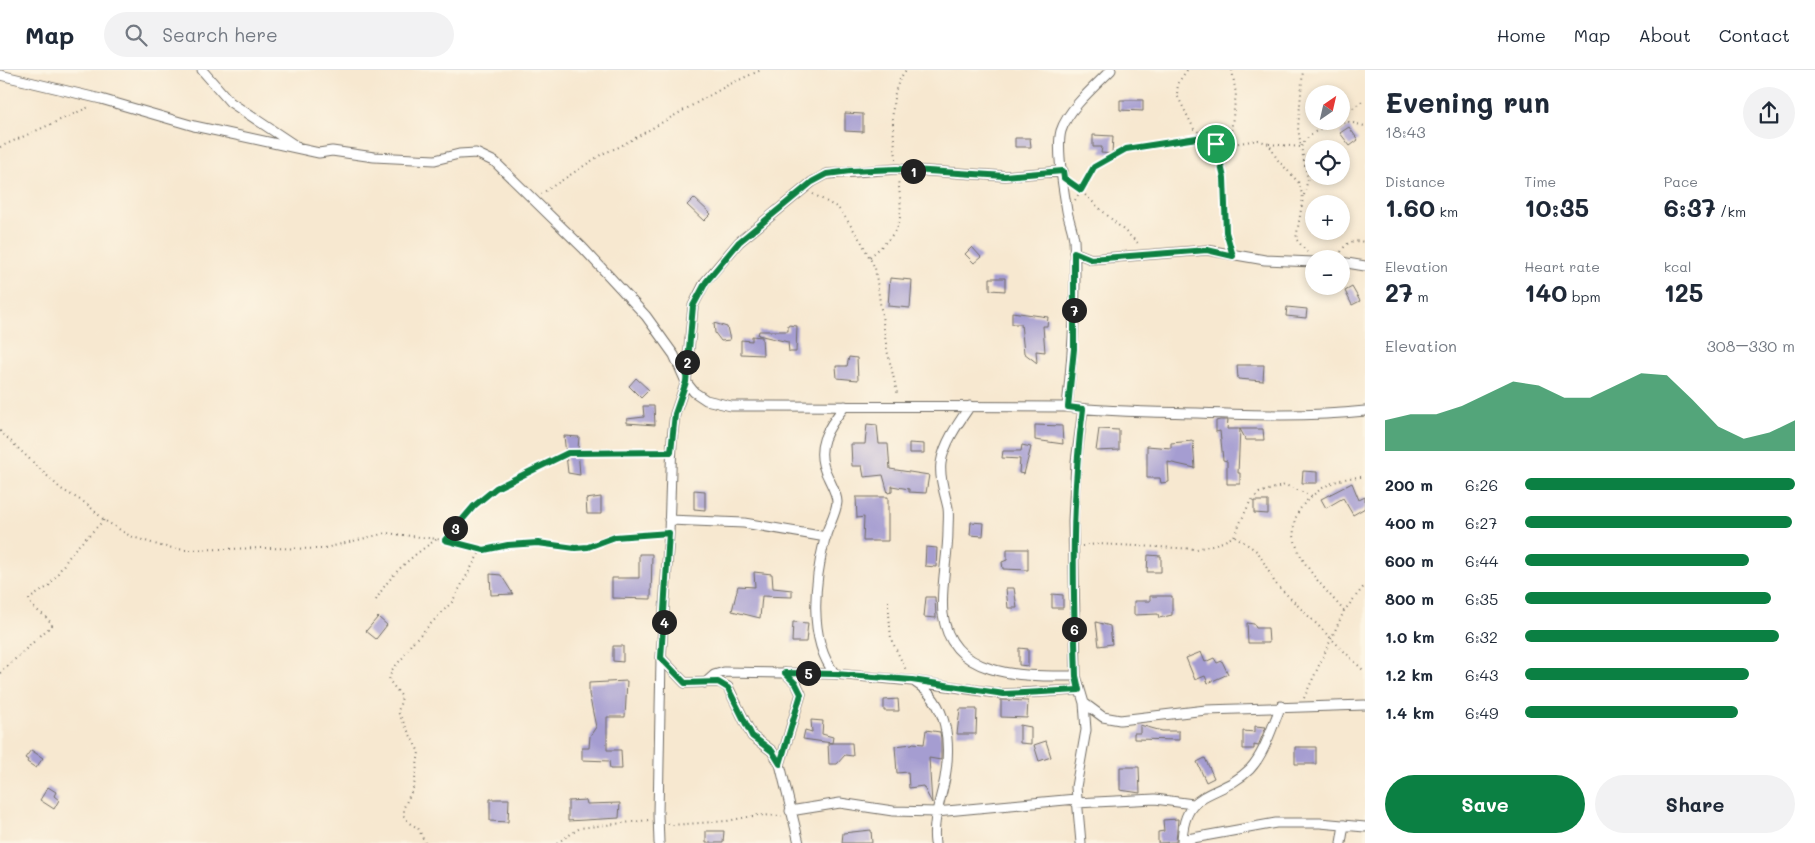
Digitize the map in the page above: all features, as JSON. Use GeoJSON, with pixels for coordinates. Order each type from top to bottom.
{"type":"FeatureCollection","features":[{"type":"Feature","properties":{"kind":"street"},"geometry":{"type":"LineString","coordinates":[[202,70],[230,102],[300,148]]}},
{"type":"Feature","properties":{"kind":"street"},"geometry":{"type":"LineString","coordinates":[[1068,407],[1074,349],[1074,252],[1072,226],[1068,211],[1059,144],[1061,130],[1077,105],[1111,70]]}},
{"type":"Feature","properties":{"kind":"street"},"geometry":{"type":"LineString","coordinates":[[0,75],[105,100],[194,126],[319,153],[332,151],[374,158],[435,160],[459,154],[476,153],[495,162],[583,248],[646,316],[674,355],[686,382],[694,392],[706,400],[731,406],[1068,407],[1260,415],[1334,414],[1365,410]]}},
{"type":"Feature","properties":{"kind":"street"},"geometry":{"type":"LineString","coordinates":[[659,843],[661,658],[669,533],[671,452],[675,414],[686,382],[693,306],[706,282],[739,242],[805,188],[827,174],[897,169],[1005,176],[1063,174]]}},
{"type":"Feature","properties":{"kind":"street"},"geometry":{"type":"LineString","coordinates":[[1074,252],[1091,259],[1207,250],[1233,256],[1305,260]]}},
{"type":"Feature","properties":{"kind":"street"},"geometry":{"type":"LineString","coordinates":[[1350,264],[1365,266]]}},
{"type":"Feature","properties":{"kind":"street"},"geometry":{"type":"LineString","coordinates":[[835,674],[821,652],[816,602],[817,578],[826,537],[837,502],[823,468],[820,453],[827,430],[845,406]]}},
{"type":"Feature","properties":{"kind":"street"},"geometry":{"type":"LineString","coordinates":[[970,406],[958,425],[941,463],[948,510],[943,613],[950,638],[958,649],[973,660],[997,672],[1021,675],[1076,676]]}},
{"type":"Feature","properties":{"kind":"street"},"geometry":{"type":"LineString","coordinates":[[1081,843],[1076,787],[1086,730],[1084,703],[1076,676],[1073,547],[1076,462],[1083,409]]}},
{"type":"Feature","properties":{"kind":"street"},"geometry":{"type":"LineString","coordinates":[[669,520],[744,523],[826,537]]}},
{"type":"Feature","properties":{"kind":"street"},"geometry":{"type":"LineString","coordinates":[[661,658],[682,682],[689,684],[718,682],[728,688],[752,736],[772,751],[780,764],[786,781],[791,814],[799,843]]}},
{"type":"Feature","properties":{"kind":"street"},"geometry":{"type":"LineString","coordinates":[[705,683],[720,672],[785,673],[835,674],[912,680],[1004,694],[1079,690]]}},
{"type":"Feature","properties":{"kind":"street"},"geometry":{"type":"LineString","coordinates":[[780,764],[801,694],[796,684],[785,673]]}},
{"type":"Feature","properties":{"kind":"street"},"geometry":{"type":"LineString","coordinates":[[912,680],[924,688],[936,701],[943,713],[947,732],[946,776],[936,812],[935,843]]}},
{"type":"Feature","properties":{"kind":"street"},"geometry":{"type":"LineString","coordinates":[[1084,703],[1103,717],[1120,720],[1206,710],[1281,706],[1365,705]]}},
{"type":"Feature","properties":{"kind":"street"},"geometry":{"type":"LineString","coordinates":[[1281,706],[1259,756],[1250,769],[1193,804],[1185,818],[1182,842],[1276,823],[1312,822],[1365,827]]}},
{"type":"Feature","properties":{"kind":"street"},"geometry":{"type":"LineString","coordinates":[[791,814],[840,803],[893,811],[936,812],[1076,801],[1156,798],[1193,804]]}},
{"type":"Feature","properties":{"kind":"street"},"geometry":{"type":"LineString","coordinates":[[1341,843],[1344,825]]}},
{"type":"Feature","properties":{"kind":"path"},"geometry":{"type":"LineString","coordinates":[[533,200],[602,154],[619,147],[728,85],[761,70]]}},
{"type":"Feature","properties":{"kind":"path"},"geometry":{"type":"LineString","coordinates":[[870,258],[892,236],[901,221],[893,107],[896,87],[906,70]]}},
{"type":"Feature","properties":{"kind":"path"},"geometry":{"type":"LineString","coordinates":[[1187,70],[1178,82],[1177,95],[1184,113],[1194,129],[1203,137],[1216,144],[1233,144],[1258,140],[1269,144],[1301,147]]}},
{"type":"Feature","properties":{"kind":"path"},"geometry":{"type":"LineString","coordinates":[[1232,70],[1236,94],[1231,132],[1233,144]]}},
{"type":"Feature","properties":{"kind":"path"},"geometry":{"type":"LineString","coordinates":[[1303,70],[1298,128],[1308,179],[1296,239],[1305,251]]}},
{"type":"Feature","properties":{"kind":"path"},"geometry":{"type":"LineString","coordinates":[[1350,111],[1365,99]]}},
{"type":"Feature","properties":{"kind":"path"},"geometry":{"type":"LineString","coordinates":[[0,147],[105,100]]}},
{"type":"Feature","properties":{"kind":"path"},"geometry":{"type":"LineString","coordinates":[[1350,122],[1365,126]]}},
{"type":"Feature","properties":{"kind":"path"},"geometry":{"type":"LineString","coordinates":[[1301,147],[1305,140],[1320,130]]}},
{"type":"Feature","properties":{"kind":"path"},"geometry":{"type":"LineString","coordinates":[[1081,190],[1094,167],[1126,149],[1203,137]]}},
{"type":"Feature","properties":{"kind":"path"},"geometry":{"type":"LineString","coordinates":[[1216,144],[1224,178],[1226,232],[1233,256]]}},
{"type":"Feature","properties":{"kind":"path"},"geometry":{"type":"LineString","coordinates":[[1269,144],[1277,159],[1299,183],[1303,198]]}},
{"type":"Feature","properties":{"kind":"path"},"geometry":{"type":"LineString","coordinates":[[1063,174],[1140,245]]}},
{"type":"Feature","properties":{"kind":"path"},"geometry":{"type":"LineString","coordinates":[[805,188],[823,202],[838,208],[861,240],[875,268],[886,350],[901,406]]}},
{"type":"Feature","properties":{"kind":"path"},"geometry":{"type":"LineString","coordinates":[[1342,250],[1345,244],[1353,240],[1365,242]]}},
{"type":"Feature","properties":{"kind":"path"},"geometry":{"type":"LineString","coordinates":[[0,431],[61,489],[87,504],[104,520],[130,536],[161,546],[184,550],[321,549],[386,533],[445,540],[481,550],[538,543],[588,547],[615,537],[669,533]]}},
{"type":"Feature","properties":{"kind":"path"},"geometry":{"type":"LineString","coordinates":[[445,540],[474,506],[496,488],[568,453],[671,452]]}},
{"type":"Feature","properties":{"kind":"path"},"geometry":{"type":"LineString","coordinates":[[1344,612],[1310,572],[1292,536],[1296,517],[1306,501],[1325,485],[1341,479],[1365,478]]}},
{"type":"Feature","properties":{"kind":"path"},"geometry":{"type":"LineString","coordinates":[[1073,547],[1098,544],[1198,549],[1223,542],[1234,536],[1250,502],[1259,493],[1285,485],[1312,496]]}},
{"type":"Feature","properties":{"kind":"path"},"geometry":{"type":"LineString","coordinates":[[0,673],[52,625],[49,619],[30,604],[28,599],[48,586],[74,550],[104,520]]}},
{"type":"Feature","properties":{"kind":"path"},"geometry":{"type":"LineString","coordinates":[[1234,536],[1258,552],[1272,579],[1365,672]]}},
{"type":"Feature","properties":{"kind":"path"},"geometry":{"type":"LineString","coordinates":[[376,600],[382,588],[401,568],[437,539]]}},
{"type":"Feature","properties":{"kind":"path"},"geometry":{"type":"LineString","coordinates":[[425,843],[418,828],[409,823],[404,816],[404,806],[414,786],[419,752],[398,712],[402,697],[389,680],[390,674],[406,655],[411,644],[452,602],[481,550]]}},
{"type":"Feature","properties":{"kind":"path"},"geometry":{"type":"LineString","coordinates":[[1301,707],[1306,690],[1344,612],[1365,584]]}},
{"type":"Feature","properties":{"kind":"path"},"geometry":{"type":"LineString","coordinates":[[888,601],[891,640],[912,680]]}},
{"type":"Feature","properties":{"kind":"path"},"geometry":{"type":"LineString","coordinates":[[557,843],[580,828],[658,819],[672,825],[727,821],[758,815],[791,814]]}},
{"type":"Feature","properties":{"kind":"building"},"geometry":{"type":"Polygon","coordinates":[[[1120,100],[1143,100],[1143,111],[1120,110],[1120,100]]]}},
{"type":"Feature","properties":{"kind":"building"},"geometry":{"type":"Polygon","coordinates":[[[845,113],[863,114],[863,132],[845,131],[845,113]]]}},
{"type":"Feature","properties":{"kind":"building"},"geometry":{"type":"Polygon","coordinates":[[[1350,128],[1358,140],[1350,146],[1350,140],[1345,140],[1340,133],[1350,128]]]}},
{"type":"Feature","properties":{"kind":"building"},"geometry":{"type":"Polygon","coordinates":[[[1093,135],[1113,136],[1112,154],[1101,153],[1102,147],[1093,147],[1093,135]]]}},
{"type":"Feature","properties":{"kind":"building"},"geometry":{"type":"Polygon","coordinates":[[[1015,138],[1030,138],[1031,147],[1015,147],[1015,138]]]}},
{"type":"Feature","properties":{"kind":"building"},"geometry":{"type":"Polygon","coordinates":[[[694,198],[711,214],[704,221],[687,205],[694,198]]]}},
{"type":"Feature","properties":{"kind":"building"},"geometry":{"type":"Polygon","coordinates":[[[972,247],[981,257],[974,263],[965,254],[972,247]]]}},
{"type":"Feature","properties":{"kind":"building"},"geometry":{"type":"Polygon","coordinates":[[[890,278],[912,280],[910,308],[888,306],[890,278]]]}},
{"type":"Feature","properties":{"kind":"building"},"geometry":{"type":"Polygon","coordinates":[[[990,278],[1005,278],[1005,291],[990,290],[990,278]]]}},
{"type":"Feature","properties":{"kind":"building"},"geometry":{"type":"Polygon","coordinates":[[[1352,287],[1360,301],[1352,305],[1347,295],[1350,295],[1350,288],[1352,287]]]}},
{"type":"Feature","properties":{"kind":"building"},"geometry":{"type":"Polygon","coordinates":[[[1287,307],[1307,309],[1306,318],[1286,316],[1287,307]]]}},
{"type":"Feature","properties":{"kind":"building"},"geometry":{"type":"Polygon","coordinates":[[[1012,312],[1048,317],[1047,326],[1043,326],[1045,352],[1036,351],[1037,363],[1024,353],[1021,324],[1012,324],[1012,312]]]}},
{"type":"Feature","properties":{"kind":"building"},"geometry":{"type":"Polygon","coordinates":[[[714,323],[727,327],[730,340],[721,341],[715,333],[714,323]]]}},
{"type":"Feature","properties":{"kind":"building"},"geometry":{"type":"Polygon","coordinates":[[[788,325],[797,326],[796,352],[789,352],[788,342],[758,335],[759,331],[788,331],[788,325]]]}},
{"type":"Feature","properties":{"kind":"building"},"geometry":{"type":"Polygon","coordinates":[[[752,336],[762,337],[763,355],[741,354],[741,340],[752,341],[752,336]]]}},
{"type":"Feature","properties":{"kind":"building"},"geometry":{"type":"Polygon","coordinates":[[[849,357],[857,358],[858,380],[837,378],[836,366],[847,366],[849,357]]]}},
{"type":"Feature","properties":{"kind":"building"},"geometry":{"type":"Polygon","coordinates":[[[1237,365],[1264,365],[1263,381],[1238,379],[1237,365]]]}},
{"type":"Feature","properties":{"kind":"building"},"geometry":{"type":"Polygon","coordinates":[[[636,378],[649,390],[641,398],[629,386],[636,378]]]}},
{"type":"Feature","properties":{"kind":"building"},"geometry":{"type":"Polygon","coordinates":[[[643,406],[654,406],[655,425],[627,423],[627,419],[644,417],[643,406]]]}},
{"type":"Feature","properties":{"kind":"building"},"geometry":{"type":"Polygon","coordinates":[[[1228,420],[1227,429],[1240,429],[1238,473],[1240,473],[1240,484],[1227,484],[1227,461],[1223,460],[1220,431],[1216,432],[1216,421],[1228,420]]]}},
{"type":"Feature","properties":{"kind":"building"},"geometry":{"type":"Polygon","coordinates":[[[867,424],[877,425],[879,444],[888,444],[890,469],[929,475],[926,493],[909,492],[909,489],[892,486],[892,492],[888,493],[883,475],[864,477],[862,466],[852,466],[851,444],[865,444],[867,424]]]}},
{"type":"Feature","properties":{"kind":"building"},"geometry":{"type":"Polygon","coordinates":[[[1035,425],[1062,426],[1063,444],[1035,440],[1035,425]]]}},
{"type":"Feature","properties":{"kind":"building"},"geometry":{"type":"Polygon","coordinates":[[[1099,429],[1119,430],[1119,450],[1096,451],[1099,429]]]}},
{"type":"Feature","properties":{"kind":"building"},"geometry":{"type":"Polygon","coordinates":[[[1240,429],[1263,429],[1264,440],[1246,440],[1240,429]]]}},
{"type":"Feature","properties":{"kind":"building"},"geometry":{"type":"Polygon","coordinates":[[[564,436],[579,437],[580,475],[568,473],[564,436]]]}},
{"type":"Feature","properties":{"kind":"building"},"geometry":{"type":"Polygon","coordinates":[[[1193,441],[1195,468],[1168,462],[1169,482],[1161,483],[1160,478],[1147,478],[1147,446],[1171,448],[1171,443],[1193,441]]]}},
{"type":"Feature","properties":{"kind":"building"},"geometry":{"type":"Polygon","coordinates":[[[909,443],[924,444],[924,453],[909,453],[909,443]]]}},
{"type":"Feature","properties":{"kind":"building"},"geometry":{"type":"Polygon","coordinates":[[[1022,445],[1031,447],[1024,474],[1019,473],[1020,459],[1002,458],[1003,451],[1021,451],[1022,445]]]}},
{"type":"Feature","properties":{"kind":"building"},"geometry":{"type":"Polygon","coordinates":[[[1303,471],[1317,472],[1317,483],[1302,483],[1303,471]]]}},
{"type":"Feature","properties":{"kind":"building"},"geometry":{"type":"Polygon","coordinates":[[[1352,483],[1359,500],[1365,497],[1365,508],[1353,515],[1343,498],[1326,508],[1321,499],[1352,483]]]}},
{"type":"Feature","properties":{"kind":"building"},"geometry":{"type":"Polygon","coordinates":[[[694,490],[705,491],[705,510],[694,509],[694,490]]]}},
{"type":"Feature","properties":{"kind":"building"},"geometry":{"type":"Polygon","coordinates":[[[601,497],[601,514],[587,514],[586,499],[601,497]]]}},
{"type":"Feature","properties":{"kind":"building"},"geometry":{"type":"Polygon","coordinates":[[[856,497],[888,497],[888,541],[863,541],[864,517],[857,518],[856,497]]]}},
{"type":"Feature","properties":{"kind":"building"},"geometry":{"type":"Polygon","coordinates":[[[1254,501],[1268,501],[1268,514],[1254,513],[1254,501]]]}},
{"type":"Feature","properties":{"kind":"building"},"geometry":{"type":"Polygon","coordinates":[[[971,522],[984,523],[983,536],[970,535],[971,522]]]}},
{"type":"Feature","properties":{"kind":"building"},"geometry":{"type":"Polygon","coordinates":[[[926,547],[937,548],[936,567],[925,566],[926,547]]]}},
{"type":"Feature","properties":{"kind":"building"},"geometry":{"type":"Polygon","coordinates":[[[1007,549],[1028,549],[1028,570],[1003,569],[1002,562],[1007,560],[1007,549]]]}},
{"type":"Feature","properties":{"kind":"building"},"geometry":{"type":"Polygon","coordinates":[[[639,554],[652,554],[651,599],[612,598],[612,578],[639,578],[639,554]]]}},
{"type":"Feature","properties":{"kind":"building"},"geometry":{"type":"Polygon","coordinates":[[[1148,555],[1161,556],[1161,572],[1147,572],[1148,555]]]}},
{"type":"Feature","properties":{"kind":"building"},"geometry":{"type":"Polygon","coordinates":[[[754,572],[772,574],[773,588],[792,590],[792,597],[762,596],[760,618],[732,611],[738,586],[755,587],[754,572]]]}},
{"type":"Feature","properties":{"kind":"building"},"geometry":{"type":"Polygon","coordinates":[[[490,574],[501,575],[513,594],[491,595],[490,574]]]}},
{"type":"Feature","properties":{"kind":"building"},"geometry":{"type":"Polygon","coordinates":[[[1006,588],[1014,588],[1017,608],[1008,608],[1006,588]]]}},
{"type":"Feature","properties":{"kind":"building"},"geometry":{"type":"Polygon","coordinates":[[[1052,594],[1063,595],[1063,608],[1052,608],[1052,594]]]}},
{"type":"Feature","properties":{"kind":"building"},"geometry":{"type":"Polygon","coordinates":[[[1150,596],[1172,596],[1172,615],[1159,618],[1158,614],[1134,615],[1134,601],[1150,601],[1150,596]]]}},
{"type":"Feature","properties":{"kind":"building"},"geometry":{"type":"Polygon","coordinates":[[[926,597],[935,597],[936,618],[924,617],[926,597]]]}},
{"type":"Feature","properties":{"kind":"building"},"geometry":{"type":"Polygon","coordinates":[[[378,617],[387,625],[376,639],[366,631],[378,617]]]}},
{"type":"Feature","properties":{"kind":"building"},"geometry":{"type":"Polygon","coordinates":[[[793,622],[808,623],[806,642],[792,642],[793,622]]]}},
{"type":"Feature","properties":{"kind":"building"},"geometry":{"type":"Polygon","coordinates":[[[1096,622],[1110,626],[1112,644],[1099,646],[1096,622]]]}},
{"type":"Feature","properties":{"kind":"building"},"geometry":{"type":"Polygon","coordinates":[[[1247,623],[1254,624],[1256,628],[1268,628],[1269,643],[1248,643],[1247,623]]]}},
{"type":"Feature","properties":{"kind":"building"},"geometry":{"type":"Polygon","coordinates":[[[613,646],[623,646],[623,662],[613,661],[613,646]]]}},
{"type":"Feature","properties":{"kind":"building"},"geometry":{"type":"Polygon","coordinates":[[[1019,648],[1028,649],[1028,666],[1019,665],[1019,648]]]}},
{"type":"Feature","properties":{"kind":"building"},"geometry":{"type":"Polygon","coordinates":[[[1201,652],[1205,662],[1214,658],[1217,663],[1222,661],[1228,674],[1208,683],[1205,676],[1195,680],[1186,658],[1201,652]]]}},
{"type":"Feature","properties":{"kind":"building"},"geometry":{"type":"Polygon","coordinates":[[[627,681],[625,717],[607,717],[607,750],[621,750],[622,769],[610,769],[609,761],[582,760],[582,748],[589,748],[590,736],[596,727],[589,694],[589,683],[627,681]]]}},
{"type":"Feature","properties":{"kind":"building"},"geometry":{"type":"Polygon","coordinates":[[[898,699],[899,711],[884,711],[884,700],[898,699]]]}},
{"type":"Feature","properties":{"kind":"building"},"geometry":{"type":"Polygon","coordinates":[[[1001,700],[1028,701],[1027,718],[1001,717],[1001,700]]]}},
{"type":"Feature","properties":{"kind":"building"},"geometry":{"type":"Polygon","coordinates":[[[960,709],[977,709],[976,734],[957,734],[960,709]]]}},
{"type":"Feature","properties":{"kind":"building"},"geometry":{"type":"Polygon","coordinates":[[[811,720],[823,721],[822,734],[833,737],[832,743],[803,739],[805,730],[812,732],[811,720]]]}},
{"type":"Feature","properties":{"kind":"building"},"geometry":{"type":"Polygon","coordinates":[[[1020,725],[1031,727],[1031,744],[1020,743],[1020,725]]]}},
{"type":"Feature","properties":{"kind":"building"},"geometry":{"type":"Polygon","coordinates":[[[1140,725],[1162,731],[1179,731],[1179,740],[1134,739],[1134,733],[1140,733],[1140,725]]]}},
{"type":"Feature","properties":{"kind":"building"},"geometry":{"type":"Polygon","coordinates":[[[1255,726],[1266,727],[1258,746],[1254,745],[1254,749],[1243,749],[1243,731],[1255,732],[1255,726]]]}},
{"type":"Feature","properties":{"kind":"building"},"geometry":{"type":"Polygon","coordinates":[[[926,730],[940,732],[941,738],[941,760],[929,758],[932,803],[923,786],[909,788],[908,772],[897,773],[895,746],[913,743],[924,744],[926,730]]]}},
{"type":"Feature","properties":{"kind":"building"},"geometry":{"type":"Polygon","coordinates":[[[1046,741],[1051,757],[1039,761],[1034,745],[1046,741]]]}},
{"type":"Feature","properties":{"kind":"building"},"geometry":{"type":"Polygon","coordinates":[[[828,743],[852,743],[853,756],[845,755],[837,764],[829,764],[828,743]]]}},
{"type":"Feature","properties":{"kind":"building"},"geometry":{"type":"Polygon","coordinates":[[[1295,747],[1316,747],[1316,764],[1295,764],[1295,747]]]}},
{"type":"Feature","properties":{"kind":"building"},"geometry":{"type":"Polygon","coordinates":[[[31,750],[43,758],[36,768],[27,762],[28,760],[25,758],[31,750]]]}},
{"type":"Feature","properties":{"kind":"building"},"geometry":{"type":"Polygon","coordinates":[[[1205,758],[1214,778],[1206,782],[1197,762],[1205,758]]]}},
{"type":"Feature","properties":{"kind":"building"},"geometry":{"type":"Polygon","coordinates":[[[1120,767],[1139,767],[1140,793],[1120,790],[1120,767]]]}},
{"type":"Feature","properties":{"kind":"building"},"geometry":{"type":"Polygon","coordinates":[[[48,787],[56,792],[54,796],[59,800],[54,809],[40,800],[48,787]]]}},
{"type":"Feature","properties":{"kind":"building"},"geometry":{"type":"Polygon","coordinates":[[[490,799],[509,799],[508,822],[490,821],[490,799]]]}},
{"type":"Feature","properties":{"kind":"building"},"geometry":{"type":"Polygon","coordinates":[[[586,800],[587,804],[620,803],[619,818],[568,821],[568,801],[586,800]]]}},
{"type":"Feature","properties":{"kind":"building"},"geometry":{"type":"Polygon","coordinates":[[[1178,819],[1176,842],[1158,843],[1158,832],[1164,831],[1163,820],[1178,819]]]}},
{"type":"Feature","properties":{"kind":"building"},"geometry":{"type":"Polygon","coordinates":[[[871,830],[872,843],[842,843],[843,833],[871,830]]]}},
{"type":"Feature","properties":{"kind":"building"},"geometry":{"type":"Polygon","coordinates":[[[706,831],[724,831],[723,843],[706,843],[706,831]]]}},
{"type":"Feature","properties":{"kind":"route"},"geometry":{"type":"LineString","coordinates":[[1203,137],[1216,144],[1224,178],[1226,232],[1233,256],[1207,250],[1188,253],[1111,256],[1091,259],[1074,252],[1074,349],[1068,407],[1083,409],[1076,462],[1072,521],[1076,676],[1079,690],[1004,694],[912,680],[835,674],[785,673],[796,684],[801,694],[780,764],[772,751],[755,740],[747,730],[728,688],[721,682],[689,684],[682,682],[661,658],[669,533],[615,537],[588,547],[575,548],[538,543],[508,545],[484,550],[445,540],[474,506],[496,488],[568,453],[671,452],[673,423],[680,395],[686,382],[693,306],[706,282],[739,242],[812,182],[827,174],[897,169],[930,173],[1005,176],[1063,171],[1064,178],[1081,190],[1094,167],[1106,158],[1126,149],[1203,137]]}}]}
